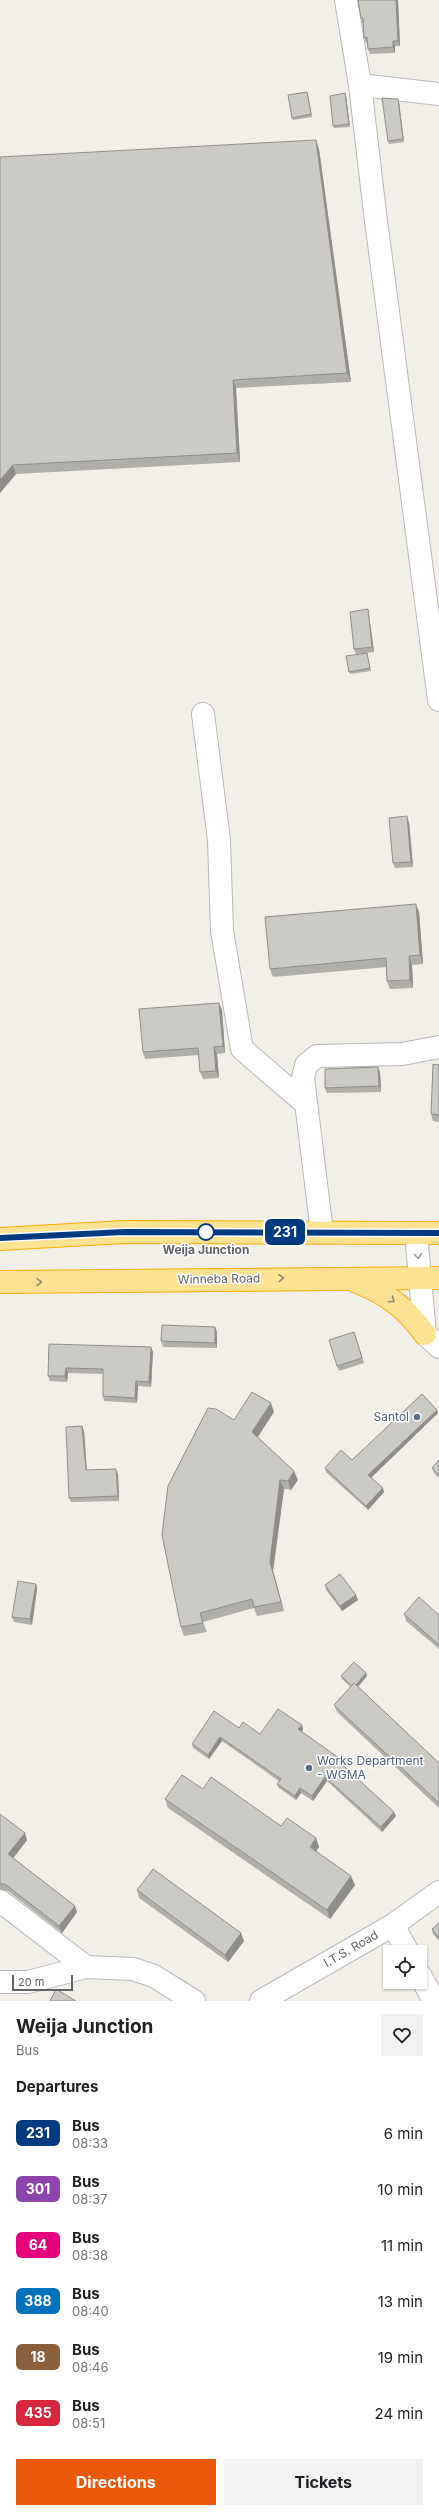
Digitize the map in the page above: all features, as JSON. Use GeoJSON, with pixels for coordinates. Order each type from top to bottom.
{"type":"FeatureCollection","features":[{"type":"Feature","properties":{"kind":"highway"},"geometry":{"type":"LineString","coordinates":[[0,1238],[124,1232],[439,1233]]}},
{"type":"Feature","properties":{"kind":"highway"},"geometry":{"type":"LineString","coordinates":[[344,1277],[393,1299],[411,1315],[432,1341]]}},
{"type":"Feature","properties":{"kind":"highway","name":"Winneba Road"},"geometry":{"type":"LineString","coordinates":[[0,1282],[344,1277],[429,1278]]}},
{"type":"Feature","properties":{"kind":"street"},"geometry":{"type":"LineString","coordinates":[[346,0],[360,85],[374,213],[439,700]]}},
{"type":"Feature","properties":{"kind":"street"},"geometry":{"type":"LineString","coordinates":[[360,85],[439,94]]}},
{"type":"Feature","properties":{"kind":"street"},"geometry":{"type":"LineString","coordinates":[[202,714],[219,840],[222,931],[242,1049],[306,1104]]}},
{"type":"Feature","properties":{"kind":"street"},"geometry":{"type":"LineString","coordinates":[[322,1232],[303,1078],[306,1065],[317,1056],[402,1054],[439,1047]]}},
{"type":"Feature","properties":{"kind":"street"},"geometry":{"type":"LineString","coordinates":[[416,1233],[429,1278],[432,1341]]}},
{"type":"Feature","properties":{"kind":"street","name":"I.T.S. Road"},"geometry":{"type":"LineString","coordinates":[[260,2001],[393,1925],[439,1892]]}},
{"type":"Feature","properties":{"kind":"street"},"geometry":{"type":"LineString","coordinates":[[0,1901],[86,1967]]}},
{"type":"Feature","properties":{"kind":"street"},"geometry":{"type":"LineString","coordinates":[[393,1925],[404,1945]]}},
{"type":"Feature","properties":{"kind":"street"},"geometry":{"type":"LineString","coordinates":[[0,1982],[28,1982],[86,1967],[133,1969],[154,1976],[194,2001]]}},
{"type":"Feature","properties":{"kind":"street"},"geometry":{"type":"LineString","coordinates":[[427,1988],[434,2001]]}},
{"type":"Feature","properties":{"kind":"building"},"geometry":{"type":"Polygon","coordinates":[[[358,0],[396,0],[398,41],[393,41],[393,47],[368,49],[367,37],[364,38],[363,18],[361,18],[358,0]]]}},
{"type":"Feature","properties":{"kind":"building"},"geometry":{"type":"Polygon","coordinates":[[[307,92],[311,114],[292,118],[288,95],[307,92]]]}},
{"type":"Feature","properties":{"kind":"building"},"geometry":{"type":"Polygon","coordinates":[[[345,93],[349,124],[333,126],[330,96],[345,93]]]}},
{"type":"Feature","properties":{"kind":"building"},"geometry":{"type":"Polygon","coordinates":[[[382,98],[398,99],[403,139],[388,141],[382,98]]]}},
{"type":"Feature","properties":{"kind":"building"},"geometry":{"type":"Polygon","coordinates":[[[316,140],[347,373],[233,380],[237,453],[13,465],[0,480],[0,157],[316,140]]]}},
{"type":"Feature","properties":{"kind":"building"},"geometry":{"type":"Polygon","coordinates":[[[368,609],[372,647],[354,649],[350,612],[368,609]]]}},
{"type":"Feature","properties":{"kind":"building"},"geometry":{"type":"Polygon","coordinates":[[[367,653],[370,668],[349,672],[346,656],[367,653]]]}},
{"type":"Feature","properties":{"kind":"building"},"geometry":{"type":"Polygon","coordinates":[[[407,816],[411,862],[393,863],[389,818],[407,816]]]}},
{"type":"Feature","properties":{"kind":"building"},"geometry":{"type":"Polygon","coordinates":[[[416,904],[420,955],[409,956],[410,980],[387,981],[386,958],[270,969],[265,917],[416,904]]]}},
{"type":"Feature","properties":{"kind":"building"},"geometry":{"type":"Polygon","coordinates":[[[219,1003],[223,1046],[214,1047],[216,1071],[200,1072],[198,1048],[143,1052],[139,1009],[219,1003]]]}},
{"type":"Feature","properties":{"kind":"building"},"geometry":{"type":"Polygon","coordinates":[[[433,1064],[439,1065],[439,1115],[431,1114],[433,1064]]]}},
{"type":"Feature","properties":{"kind":"building"},"geometry":{"type":"Polygon","coordinates":[[[378,1067],[379,1086],[325,1088],[325,1069],[378,1067]]]}},
{"type":"Feature","properties":{"kind":"building"},"geometry":{"type":"Polygon","coordinates":[[[162,1325],[215,1327],[215,1343],[161,1341],[162,1325]]]}},
{"type":"Feature","properties":{"kind":"building"},"geometry":{"type":"Polygon","coordinates":[[[354,1332],[362,1358],[337,1366],[329,1340],[354,1332]]]}},
{"type":"Feature","properties":{"kind":"building"},"geometry":{"type":"Polygon","coordinates":[[[49,1344],[151,1347],[149,1382],[136,1381],[135,1398],[103,1396],[103,1369],[66,1368],[65,1376],[48,1376],[49,1344]]]}},
{"type":"Feature","properties":{"kind":"building"},"geometry":{"type":"Polygon","coordinates":[[[252,1392],[271,1403],[252,1432],[294,1471],[288,1481],[280,1480],[270,1562],[281,1602],[254,1607],[252,1599],[200,1613],[203,1623],[181,1627],[162,1535],[168,1486],[208,1408],[216,1409],[234,1420],[252,1392]]]}},
{"type":"Feature","properties":{"kind":"building"},"geometry":{"type":"Polygon","coordinates":[[[422,1394],[437,1410],[368,1475],[383,1488],[366,1506],[325,1468],[341,1450],[352,1460],[422,1394]]]}},
{"type":"Feature","properties":{"kind":"building"},"geometry":{"type":"Polygon","coordinates":[[[82,1426],[86,1470],[116,1469],[118,1496],[69,1498],[66,1427],[82,1426]]]}},
{"type":"Feature","properties":{"kind":"building"},"geometry":{"type":"Polygon","coordinates":[[[439,1460],[439,1475],[432,1468],[439,1460]]]}},
{"type":"Feature","properties":{"kind":"building"},"geometry":{"type":"Polygon","coordinates":[[[340,1574],[356,1595],[340,1606],[325,1585],[340,1574]]]}},
{"type":"Feature","properties":{"kind":"building"},"geometry":{"type":"Polygon","coordinates":[[[18,1581],[36,1584],[30,1619],[12,1617],[18,1581]]]}},
{"type":"Feature","properties":{"kind":"building"},"geometry":{"type":"Polygon","coordinates":[[[419,1597],[439,1615],[439,1645],[404,1614],[419,1597]]]}},
{"type":"Feature","properties":{"kind":"building"},"geometry":{"type":"Polygon","coordinates":[[[354,1662],[366,1673],[356,1685],[354,1683],[352,1686],[341,1676],[354,1662]]]}},
{"type":"Feature","properties":{"kind":"building"},"geometry":{"type":"Polygon","coordinates":[[[354,1683],[439,1763],[439,1803],[334,1705],[354,1683]]]}},
{"type":"Feature","properties":{"kind":"building"},"geometry":{"type":"Polygon","coordinates":[[[278,1709],[302,1725],[298,1729],[339,1758],[337,1760],[394,1812],[381,1827],[325,1777],[312,1796],[300,1788],[295,1796],[277,1784],[281,1779],[220,1737],[208,1755],[192,1744],[214,1711],[239,1728],[243,1722],[260,1734],[278,1709]]]}},
{"type":"Feature","properties":{"kind":"building"},"geometry":{"type":"Polygon","coordinates":[[[182,1775],[203,1789],[211,1777],[281,1826],[287,1818],[316,1838],[310,1847],[351,1876],[327,1910],[165,1799],[182,1775]]]}},
{"type":"Feature","properties":{"kind":"building"},"geometry":{"type":"Polygon","coordinates":[[[0,1814],[25,1833],[8,1854],[75,1906],[59,1926],[5,1884],[0,1884],[0,1814]]]}},
{"type":"Feature","properties":{"kind":"building"},"geometry":{"type":"Polygon","coordinates":[[[153,1869],[241,1933],[225,1955],[137,1890],[153,1869]]]}},
{"type":"Feature","properties":{"kind":"building"},"geometry":{"type":"Polygon","coordinates":[[[439,1923],[439,1938],[432,1929],[439,1923]]]}},
{"type":"Feature","properties":{"kind":"building"},"geometry":{"type":"Polygon","coordinates":[[[56,1989],[76,2001],[50,2001],[56,1989]]]}},
{"type":"Feature","properties":{"kind":"bus line","name":"231"},"geometry":{"type":"LineString","coordinates":[[0,1238],[124,1232],[439,1233]]}},
{"type":"Feature","properties":{"kind":"place","name":"Weija Junction"},"geometry":{"type":"Point","coordinates":[206,1232]}},
{"type":"Feature","properties":{"kind":"place","name":"Santol"},"geometry":{"type":"Point","coordinates":[417,1417]}},
{"type":"Feature","properties":{"kind":"place","name":"Works Department - WGMA"},"geometry":{"type":"Point","coordinates":[309,1768]}}]}
